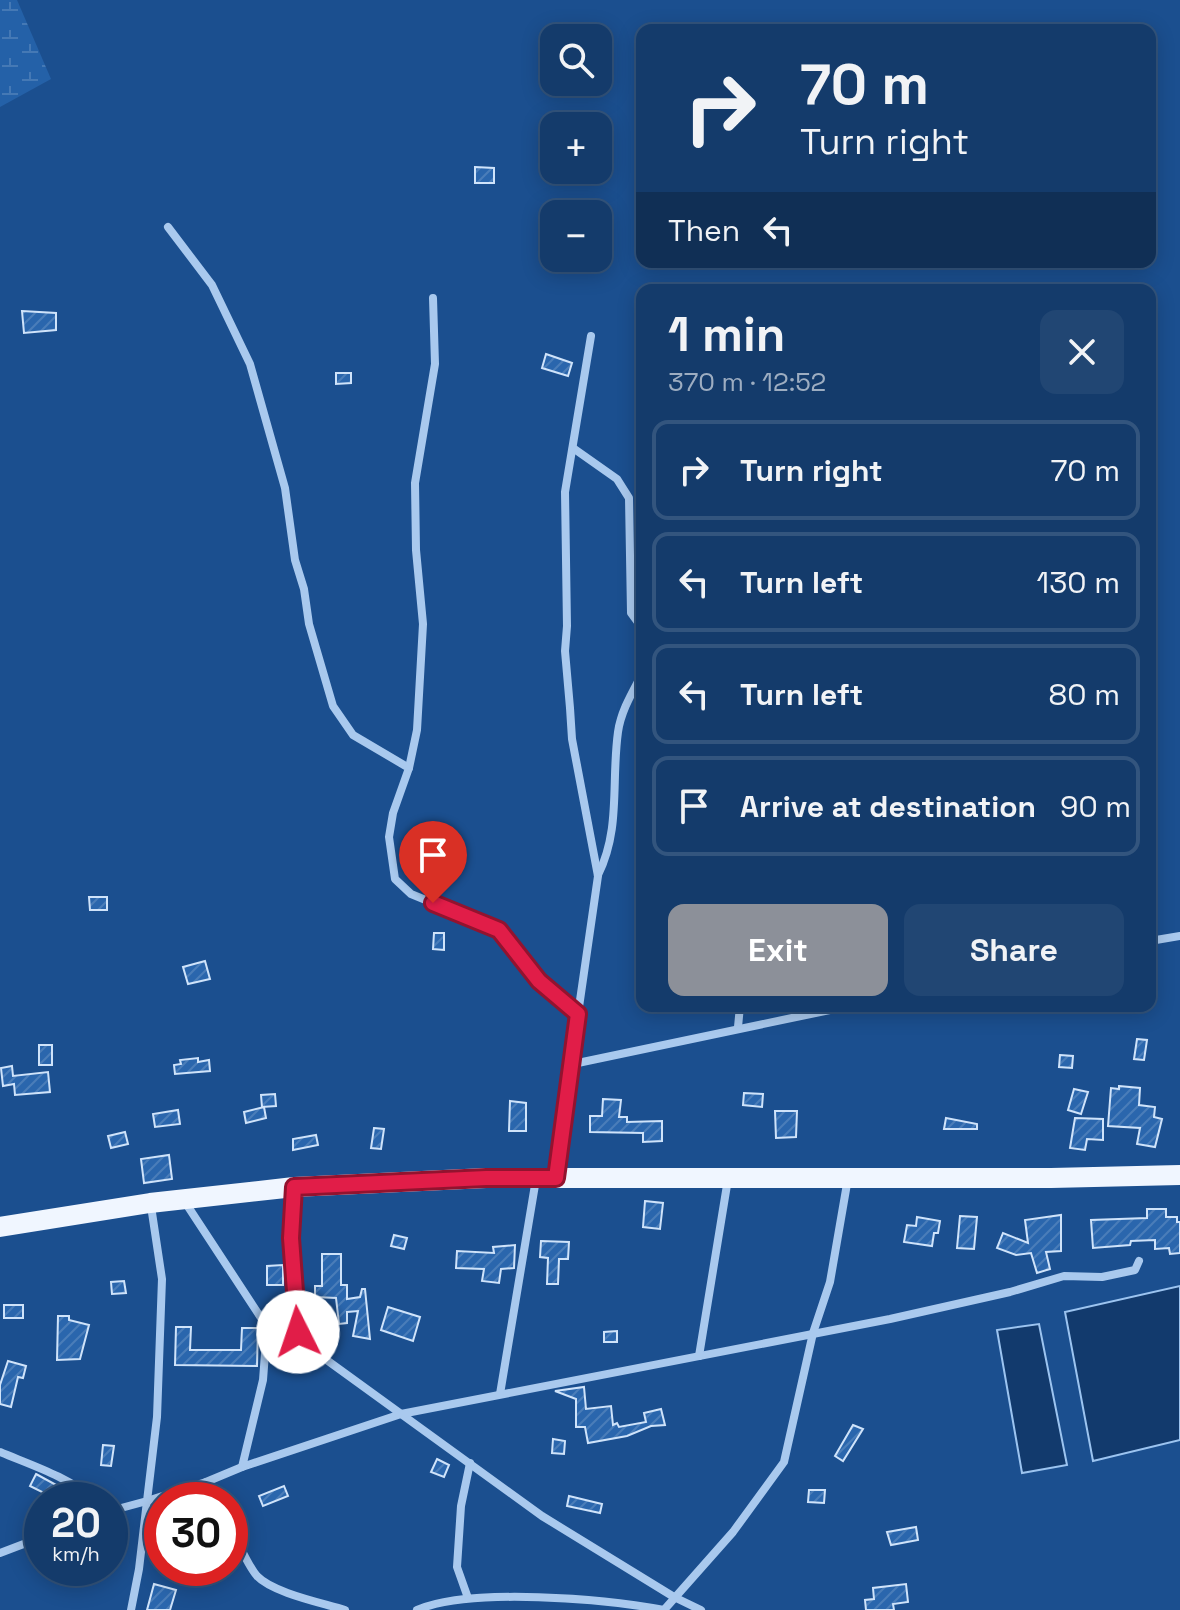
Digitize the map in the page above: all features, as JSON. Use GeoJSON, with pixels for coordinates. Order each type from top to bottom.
{"type":"FeatureCollection","features":[{"type":"Feature","properties":{"kind":"main road"},"geometry":{"type":"LineString","coordinates":[[0,1227],[150,1203],[294,1187],[546,1178],[1180,1175]]}},
{"type":"Feature","properties":{"kind":"street"},"geometry":{"type":"LineString","coordinates":[[168,227],[212,285],[250,364],[285,488],[295,560],[304,589],[309,624],[333,706],[353,735],[409,768]]}},
{"type":"Feature","properties":{"kind":"street"},"geometry":{"type":"LineString","coordinates":[[433,298],[435,364],[415,483],[416,550],[423,624],[417,730],[389,837],[395,879],[411,894],[499,930],[539,981],[578,1014]]}},
{"type":"Feature","properties":{"kind":"street"},"geometry":{"type":"LineString","coordinates":[[591,336],[565,492],[565,651],[572,739],[598,876]]}},
{"type":"Feature","properties":{"kind":"street"},"geometry":{"type":"LineString","coordinates":[[573,448],[617,479],[629,498],[631,613],[636,620]]}},
{"type":"Feature","properties":{"kind":"street"},"geometry":{"type":"LineString","coordinates":[[500,1394],[573,1064],[598,876],[611,843],[618,730],[626,702],[636,684]]}},
{"type":"Feature","properties":{"kind":"street"},"geometry":{"type":"LineString","coordinates":[[1156,940],[1180,936]]}},
{"type":"Feature","properties":{"kind":"street"},"geometry":{"type":"LineString","coordinates":[[738,1027],[739,1012]]}},
{"type":"Feature","properties":{"kind":"street"},"geometry":{"type":"LineString","coordinates":[[573,1064],[817,1012]]}},
{"type":"Feature","properties":{"kind":"street"},"geometry":{"type":"LineString","coordinates":[[699,1356],[728,1177]]}},
{"type":"Feature","properties":{"kind":"street"},"geometry":{"type":"LineString","coordinates":[[417,1610],[468,1598],[543,1598],[664,1610],[733,1532],[784,1462],[813,1333],[830,1282],[848,1177]]}},
{"type":"Feature","properties":{"kind":"street"},"geometry":{"type":"LineString","coordinates":[[294,1187],[291,1238],[298,1332],[317,1353],[336,1370],[542,1516],[674,1597],[701,1610]]}},
{"type":"Feature","properties":{"kind":"street"},"geometry":{"type":"LineString","coordinates":[[184,1201],[267,1327],[263,1380],[242,1467]]}},
{"type":"Feature","properties":{"kind":"street"},"geometry":{"type":"LineString","coordinates":[[149,1482],[157,1417],[162,1279],[150,1203]]}},
{"type":"Feature","properties":{"kind":"street"},"geometry":{"type":"LineString","coordinates":[[206,1482],[401,1414],[890,1319],[1010,1292],[1064,1276],[1123,1274],[1135,1270],[1139,1261]]}},
{"type":"Feature","properties":{"kind":"street"},"geometry":{"type":"LineString","coordinates":[[267,1327],[298,1332]]}},
{"type":"Feature","properties":{"kind":"street"},"geometry":{"type":"LineString","coordinates":[[0,1452],[66,1482]]}},
{"type":"Feature","properties":{"kind":"street"},"geometry":{"type":"LineString","coordinates":[[468,1598],[457,1567],[461,1506],[470,1463]]}},
{"type":"Feature","properties":{"kind":"street"},"geometry":{"type":"LineString","coordinates":[[131,1610],[144,1526]]}},
{"type":"Feature","properties":{"kind":"street"},"geometry":{"type":"LineString","coordinates":[[0,1553],[24,1544]]}},
{"type":"Feature","properties":{"kind":"street"},"geometry":{"type":"LineString","coordinates":[[248,1560],[263,1581],[345,1610]]}},
{"type":"Feature","properties":{"kind":"green space"},"geometry":{"type":"Polygon","coordinates":[[[0,0],[17,0],[51,79],[0,107],[0,0]]]}},
{"type":"Feature","properties":{"kind":"shaded area"},"geometry":{"type":"Polygon","coordinates":[[[1180,1286],[1180,1440],[1093,1461],[1065,1312],[1180,1286]]]}},
{"type":"Feature","properties":{"kind":"shaded area"},"geometry":{"type":"Polygon","coordinates":[[[1039,1324],[1067,1465],[1022,1473],[997,1330],[1039,1324]]]}},
{"type":"Feature","properties":{"kind":"building"},"geometry":{"type":"Polygon","coordinates":[[[475,167],[494,168],[494,183],[475,183],[475,167]]]}},
{"type":"Feature","properties":{"kind":"building"},"geometry":{"type":"Polygon","coordinates":[[[22,311],[56,313],[56,330],[24,333],[22,311]]]}},
{"type":"Feature","properties":{"kind":"building"},"geometry":{"type":"Polygon","coordinates":[[[546,354],[572,363],[568,376],[542,368],[546,354]]]}},
{"type":"Feature","properties":{"kind":"building"},"geometry":{"type":"Polygon","coordinates":[[[336,373],[351,373],[351,383],[336,384],[336,373]]]}},
{"type":"Feature","properties":{"kind":"building"},"geometry":{"type":"Polygon","coordinates":[[[89,897],[107,897],[107,910],[90,910],[89,897]]]}},
{"type":"Feature","properties":{"kind":"building"},"geometry":{"type":"Polygon","coordinates":[[[434,933],[444,933],[444,950],[433,949],[434,933]]]}},
{"type":"Feature","properties":{"kind":"building"},"geometry":{"type":"Polygon","coordinates":[[[205,961],[210,979],[188,984],[183,967],[205,961]]]}},
{"type":"Feature","properties":{"kind":"building"},"geometry":{"type":"Polygon","coordinates":[[[1137,1039],[1147,1040],[1144,1060],[1134,1059],[1137,1039]]]}},
{"type":"Feature","properties":{"kind":"building"},"geometry":{"type":"Polygon","coordinates":[[[39,1045],[52,1045],[52,1065],[39,1065],[39,1045]]]}},
{"type":"Feature","properties":{"kind":"building"},"geometry":{"type":"Polygon","coordinates":[[[1060,1055],[1073,1056],[1072,1068],[1059,1067],[1060,1055]]]}},
{"type":"Feature","properties":{"kind":"building"},"geometry":{"type":"Polygon","coordinates":[[[198,1058],[198,1062],[209,1060],[210,1071],[175,1074],[174,1065],[181,1064],[180,1060],[198,1058]]]}},
{"type":"Feature","properties":{"kind":"building"},"geometry":{"type":"Polygon","coordinates":[[[12,1066],[13,1076],[48,1072],[50,1092],[15,1095],[14,1084],[3,1086],[1,1068],[12,1066]]]}},
{"type":"Feature","properties":{"kind":"building"},"geometry":{"type":"Polygon","coordinates":[[[1119,1086],[1140,1088],[1139,1105],[1155,1107],[1154,1117],[1162,1119],[1155,1147],[1137,1144],[1140,1128],[1108,1126],[1111,1088],[1119,1089],[1119,1086]]]}},
{"type":"Feature","properties":{"kind":"building"},"geometry":{"type":"Polygon","coordinates":[[[1074,1089],[1088,1092],[1081,1114],[1068,1110],[1074,1089]]]}},
{"type":"Feature","properties":{"kind":"building"},"geometry":{"type":"Polygon","coordinates":[[[744,1093],[763,1094],[762,1107],[743,1105],[744,1093]]]}},
{"type":"Feature","properties":{"kind":"building"},"geometry":{"type":"Polygon","coordinates":[[[275,1094],[276,1106],[262,1107],[261,1095],[275,1094]]]}},
{"type":"Feature","properties":{"kind":"building"},"geometry":{"type":"Polygon","coordinates":[[[603,1099],[621,1100],[619,1117],[627,1117],[627,1122],[662,1121],[662,1141],[643,1142],[643,1133],[590,1132],[590,1116],[602,1116],[603,1099]]]}},
{"type":"Feature","properties":{"kind":"building"},"geometry":{"type":"Polygon","coordinates":[[[510,1101],[526,1103],[526,1131],[509,1131],[510,1101]]]}},
{"type":"Feature","properties":{"kind":"building"},"geometry":{"type":"Polygon","coordinates":[[[264,1107],[266,1118],[246,1123],[244,1112],[264,1107]]]}},
{"type":"Feature","properties":{"kind":"building"},"geometry":{"type":"Polygon","coordinates":[[[178,1110],[180,1124],[155,1127],[153,1114],[178,1110]]]}},
{"type":"Feature","properties":{"kind":"building"},"geometry":{"type":"Polygon","coordinates":[[[775,1111],[797,1111],[796,1137],[776,1138],[775,1111]]]}},
{"type":"Feature","properties":{"kind":"building"},"geometry":{"type":"Polygon","coordinates":[[[946,1118],[977,1124],[977,1129],[944,1129],[946,1118]]]}},
{"type":"Feature","properties":{"kind":"building"},"geometry":{"type":"Polygon","coordinates":[[[1075,1118],[1103,1119],[1103,1140],[1087,1139],[1085,1150],[1070,1148],[1075,1118]]]}},
{"type":"Feature","properties":{"kind":"building"},"geometry":{"type":"Polygon","coordinates":[[[374,1128],[384,1129],[381,1149],[371,1148],[374,1128]]]}},
{"type":"Feature","properties":{"kind":"building"},"geometry":{"type":"Polygon","coordinates":[[[125,1132],[128,1144],[111,1148],[108,1136],[125,1132]]]}},
{"type":"Feature","properties":{"kind":"building"},"geometry":{"type":"Polygon","coordinates":[[[316,1135],[318,1145],[293,1150],[293,1139],[316,1135]]]}},
{"type":"Feature","properties":{"kind":"building"},"geometry":{"type":"Polygon","coordinates":[[[169,1155],[172,1179],[144,1183],[141,1159],[169,1155]]]}},
{"type":"Feature","properties":{"kind":"building"},"geometry":{"type":"Polygon","coordinates":[[[645,1201],[663,1203],[660,1229],[643,1227],[645,1201]]]}},
{"type":"Feature","properties":{"kind":"building"},"geometry":{"type":"Polygon","coordinates":[[[1147,1209],[1166,1209],[1166,1217],[1177,1217],[1177,1222],[1180,1222],[1180,1253],[1170,1254],[1169,1248],[1155,1249],[1155,1240],[1093,1248],[1091,1220],[1147,1218],[1147,1209]]]}},
{"type":"Feature","properties":{"kind":"building"},"geometry":{"type":"Polygon","coordinates":[[[1061,1215],[1061,1251],[1046,1252],[1050,1269],[1037,1273],[1031,1253],[1016,1255],[997,1248],[1003,1233],[1028,1243],[1025,1220],[1061,1215]]]}},
{"type":"Feature","properties":{"kind":"building"},"geometry":{"type":"Polygon","coordinates":[[[960,1216],[977,1217],[974,1249],[957,1248],[960,1216]]]}},
{"type":"Feature","properties":{"kind":"building"},"geometry":{"type":"Polygon","coordinates":[[[917,1217],[940,1221],[932,1246],[904,1242],[907,1225],[916,1226],[917,1217]]]}},
{"type":"Feature","properties":{"kind":"building"},"geometry":{"type":"Polygon","coordinates":[[[394,1235],[407,1238],[404,1249],[391,1246],[394,1235]]]}},
{"type":"Feature","properties":{"kind":"building"},"geometry":{"type":"Polygon","coordinates":[[[541,1241],[569,1242],[568,1259],[559,1259],[558,1284],[547,1284],[548,1258],[540,1257],[541,1241]]]}},
{"type":"Feature","properties":{"kind":"building"},"geometry":{"type":"Polygon","coordinates":[[[515,1245],[514,1268],[501,1269],[499,1283],[482,1281],[484,1269],[456,1268],[457,1251],[494,1253],[493,1247],[515,1245]]]}},
{"type":"Feature","properties":{"kind":"building"},"geometry":{"type":"Polygon","coordinates":[[[322,1254],[341,1254],[341,1285],[347,1285],[347,1299],[360,1297],[362,1289],[365,1289],[370,1339],[353,1336],[358,1311],[347,1312],[347,1323],[339,1324],[336,1298],[315,1297],[315,1286],[322,1286],[322,1254]]]}},
{"type":"Feature","properties":{"kind":"building"},"geometry":{"type":"Polygon","coordinates":[[[283,1265],[283,1285],[267,1285],[267,1266],[283,1265]]]}},
{"type":"Feature","properties":{"kind":"building"},"geometry":{"type":"Polygon","coordinates":[[[124,1281],[126,1293],[112,1294],[111,1282],[124,1281]]]}},
{"type":"Feature","properties":{"kind":"building"},"geometry":{"type":"Polygon","coordinates":[[[4,1305],[23,1305],[23,1318],[4,1318],[4,1305]]]}},
{"type":"Feature","properties":{"kind":"building"},"geometry":{"type":"Polygon","coordinates":[[[388,1307],[420,1317],[413,1341],[381,1330],[388,1307]]]}},
{"type":"Feature","properties":{"kind":"building"},"geometry":{"type":"Polygon","coordinates":[[[58,1316],[69,1316],[69,1320],[89,1325],[80,1359],[57,1360],[58,1316]]]}},
{"type":"Feature","properties":{"kind":"building"},"geometry":{"type":"Polygon","coordinates":[[[176,1327],[191,1327],[190,1350],[241,1350],[242,1328],[258,1328],[257,1366],[175,1365],[176,1327]]]}},
{"type":"Feature","properties":{"kind":"building"},"geometry":{"type":"Polygon","coordinates":[[[617,1331],[617,1342],[604,1342],[604,1332],[617,1331]]]}},
{"type":"Feature","properties":{"kind":"building"},"geometry":{"type":"Polygon","coordinates":[[[8,1361],[26,1366],[23,1378],[18,1377],[11,1407],[0,1404],[0,1385],[8,1361]]]}},
{"type":"Feature","properties":{"kind":"building"},"geometry":{"type":"Polygon","coordinates":[[[584,1387],[586,1409],[611,1406],[613,1425],[617,1423],[619,1427],[646,1422],[644,1413],[661,1409],[665,1425],[588,1443],[585,1427],[576,1427],[576,1399],[555,1391],[584,1387]]]}},
{"type":"Feature","properties":{"kind":"building"},"geometry":{"type":"Polygon","coordinates":[[[853,1425],[863,1429],[843,1461],[835,1456],[853,1425]]]}},
{"type":"Feature","properties":{"kind":"building"},"geometry":{"type":"Polygon","coordinates":[[[553,1439],[565,1441],[564,1454],[552,1453],[553,1439]]]}},
{"type":"Feature","properties":{"kind":"building"},"geometry":{"type":"Polygon","coordinates":[[[103,1445],[114,1446],[111,1466],[101,1465],[103,1445]]]}},
{"type":"Feature","properties":{"kind":"building"},"geometry":{"type":"Polygon","coordinates":[[[437,1459],[449,1465],[444,1477],[431,1472],[437,1459]]]}},
{"type":"Feature","properties":{"kind":"building"},"geometry":{"type":"Polygon","coordinates":[[[36,1474],[51,1482],[32,1482],[36,1474]]]}},
{"type":"Feature","properties":{"kind":"building"},"geometry":{"type":"Polygon","coordinates":[[[284,1486],[288,1496],[263,1506],[259,1496],[284,1486]]]}},
{"type":"Feature","properties":{"kind":"building"},"geometry":{"type":"Polygon","coordinates":[[[809,1490],[825,1490],[824,1503],[808,1502],[809,1490]]]}},
{"type":"Feature","properties":{"kind":"building"},"geometry":{"type":"Polygon","coordinates":[[[569,1496],[602,1504],[600,1513],[567,1506],[569,1496]]]}},
{"type":"Feature","properties":{"kind":"building"},"geometry":{"type":"Polygon","coordinates":[[[916,1527],[918,1540],[891,1545],[887,1532],[916,1527]]]}},
{"type":"Feature","properties":{"kind":"building"},"geometry":{"type":"Polygon","coordinates":[[[906,1584],[908,1602],[893,1604],[894,1610],[866,1610],[865,1600],[874,1599],[873,1588],[906,1584]]]}},
{"type":"Feature","properties":{"kind":"building"},"geometry":{"type":"Polygon","coordinates":[[[153,1586],[176,1590],[170,1610],[147,1610],[153,1586]]]}},
{"type":"Feature","properties":{"kind":"route"},"geometry":{"type":"LineString","coordinates":[[298,1332],[291,1238],[294,1187],[486,1178],[556,1178],[578,1014],[539,981],[499,930],[433,903]]}}]}
